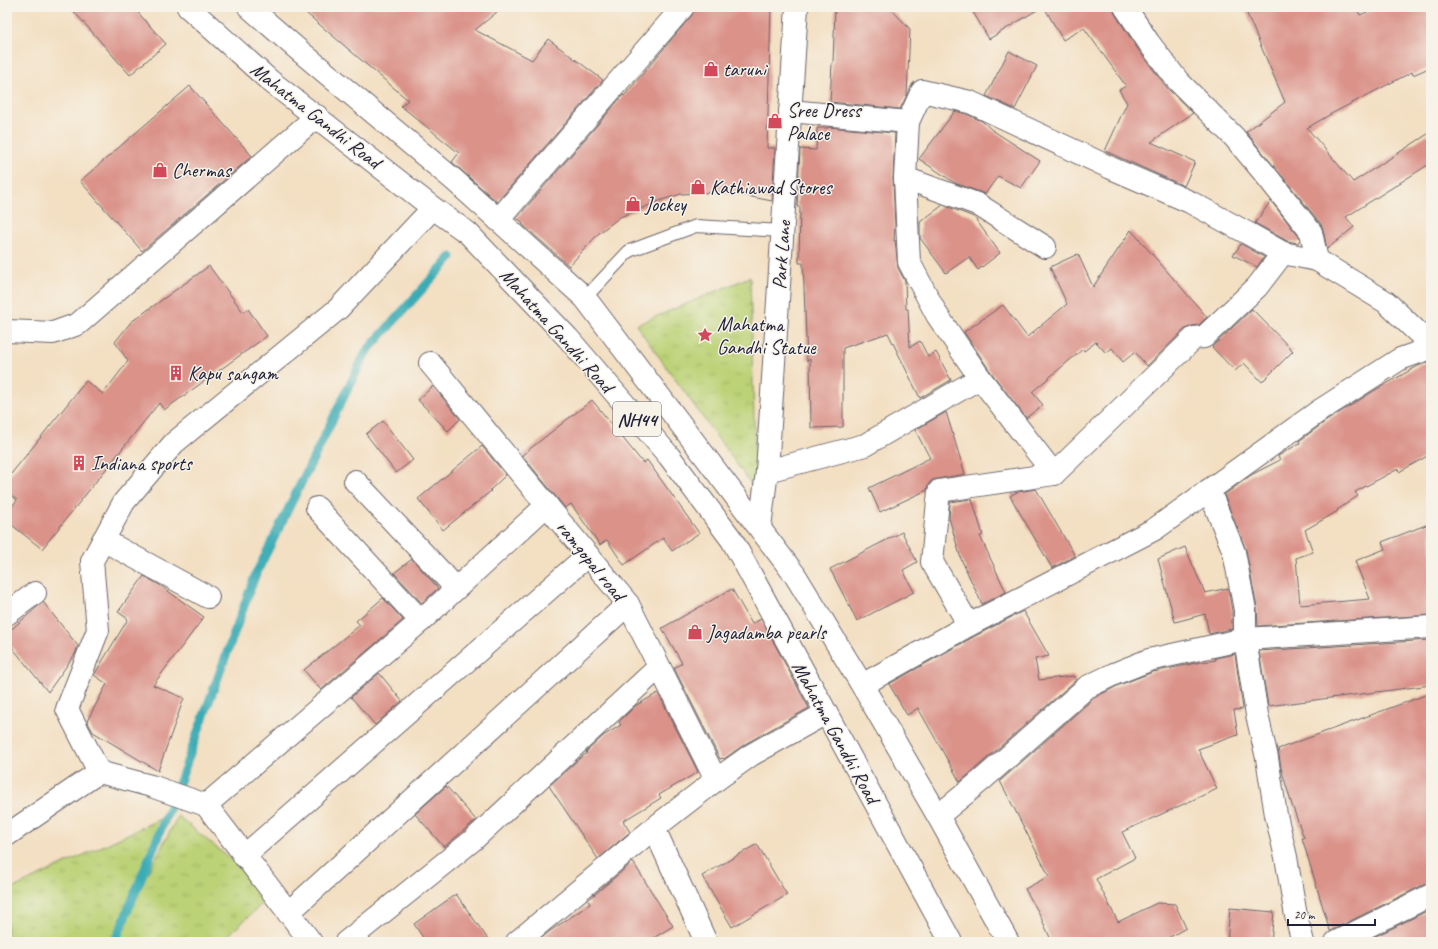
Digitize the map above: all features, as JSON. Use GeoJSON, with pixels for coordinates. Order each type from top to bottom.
{"type":"FeatureCollection","features":[{"type":"Feature","properties":{"kind":"main road","name":"Mahatma Gandhi Road"},"geometry":{"type":"LineString","coordinates":[[188,7],[269,80],[433,208],[468,233],[568,338],[669,456],[732,540],[951,942]]}},
{"type":"Feature","properties":{"kind":"main road","name":"Mahatma Gandhi Road"},"geometry":{"type":"LineString","coordinates":[[249,7],[454,180],[585,298],[795,575],[862,685],[938,816],[1008,942]]}},
{"type":"Feature","properties":{"kind":"main road"},"geometry":{"type":"LineString","coordinates":[[498,220],[683,7]]}},
{"type":"Feature","properties":{"kind":"main road","name":"Park Lane"},"geometry":{"type":"LineString","coordinates":[[760,527],[767,471],[797,7]]}},
{"type":"Feature","properties":{"kind":"main road"},"geometry":{"type":"LineString","coordinates":[[1125,7],[1149,43],[1178,81],[1234,137],[1310,232],[1317,260]]}},
{"type":"Feature","properties":{"kind":"main road"},"geometry":{"type":"LineString","coordinates":[[1054,474],[980,378],[937,315],[909,262],[905,178],[908,122],[922,91],[970,102],[1111,168],[1190,202],[1283,253],[1317,260],[1386,302],[1431,344]]}},
{"type":"Feature","properties":{"kind":"main road"},"geometry":{"type":"LineString","coordinates":[[790,111],[908,122]]}},
{"type":"Feature","properties":{"kind":"main road"},"geometry":{"type":"LineString","coordinates":[[7,331],[53,333],[78,324],[317,116]]}},
{"type":"Feature","properties":{"kind":"main road"},"geometry":{"type":"LineString","coordinates":[[905,178],[977,204],[1045,247]]}},
{"type":"Feature","properties":{"kind":"main road"},"geometry":{"type":"LineString","coordinates":[[310,942],[244,856],[201,804],[151,786],[99,772],[67,709],[98,630],[92,562],[124,502],[174,443],[338,310],[433,208]]}},
{"type":"Feature","properties":{"kind":"main road"},"geometry":{"type":"LineString","coordinates":[[969,625],[932,562],[940,491],[1054,474],[1194,338],[1204,337],[1257,287],[1283,253]]}},
{"type":"Feature","properties":{"kind":"main road"},"geometry":{"type":"LineString","coordinates":[[862,685],[969,625],[1155,529],[1325,408],[1400,359],[1431,348]]}},
{"type":"Feature","properties":{"kind":"main road","name":"ramgopal road"},"geometry":{"type":"LineString","coordinates":[[430,363],[628,604],[716,780]]}},
{"type":"Feature","properties":{"kind":"main road"},"geometry":{"type":"LineString","coordinates":[[767,471],[865,444],[980,378]]}},
{"type":"Feature","properties":{"kind":"main road"},"geometry":{"type":"LineString","coordinates":[[355,481],[456,588]]}},
{"type":"Feature","properties":{"kind":"main road"},"geometry":{"type":"LineString","coordinates":[[1209,490],[1234,552],[1246,610],[1245,639],[1257,715],[1267,758],[1276,815],[1286,857],[1296,916],[1303,942]]}},
{"type":"Feature","properties":{"kind":"main road"},"geometry":{"type":"LineString","coordinates":[[201,804],[421,621],[547,504]]}},
{"type":"Feature","properties":{"kind":"main road"},"geometry":{"type":"LineString","coordinates":[[317,508],[421,621]]}},
{"type":"Feature","properties":{"kind":"main road"},"geometry":{"type":"LineString","coordinates":[[103,540],[208,597]]}},
{"type":"Feature","properties":{"kind":"main road"},"geometry":{"type":"LineString","coordinates":[[244,856],[588,555]]}},
{"type":"Feature","properties":{"kind":"main road"},"geometry":{"type":"LineString","coordinates":[[7,614],[35,592]]}},
{"type":"Feature","properties":{"kind":"main road"},"geometry":{"type":"LineString","coordinates":[[288,913],[628,604]]}},
{"type":"Feature","properties":{"kind":"main road"},"geometry":{"type":"LineString","coordinates":[[938,816],[983,779],[1087,687],[1149,660],[1245,639],[1431,627]]}},
{"type":"Feature","properties":{"kind":"main road"},"geometry":{"type":"LineString","coordinates":[[346,942],[473,840],[659,667]]}},
{"type":"Feature","properties":{"kind":"main road"},"geometry":{"type":"LineString","coordinates":[[517,942],[654,828],[716,780],[751,755],[826,712]]}},
{"type":"Feature","properties":{"kind":"main road"},"geometry":{"type":"LineString","coordinates":[[7,835],[99,772]]}},
{"type":"Feature","properties":{"kind":"main road"},"geometry":{"type":"LineString","coordinates":[[654,828],[706,942]]}},
{"type":"Feature","properties":{"kind":"main road"},"geometry":{"type":"LineString","coordinates":[[1336,942],[1431,895]]}},
{"type":"Feature","properties":{"kind":"lane"},"geometry":{"type":"LineString","coordinates":[[585,298],[629,251],[696,226],[782,232]]}},
{"type":"Feature","properties":{"kind":"green space"},"geometry":{"type":"Polygon","coordinates":[[[750,277],[756,491],[636,325],[750,277]]]}},
{"type":"Feature","properties":{"kind":"green space"},"geometry":{"type":"Polygon","coordinates":[[[178,816],[273,894],[221,942],[121,942],[115,934],[111,942],[7,942],[7,891],[162,818],[118,929],[178,816]]]}},
{"type":"Feature","properties":{"kind":"building"},"geometry":{"type":"Polygon","coordinates":[[[70,7],[133,7],[166,44],[130,75],[70,7]]]}},
{"type":"Feature","properties":{"kind":"building"},"geometry":{"type":"Polygon","coordinates":[[[299,7],[503,7],[475,30],[532,60],[548,39],[603,80],[497,202],[452,162],[459,153],[401,106],[408,100],[299,7]]]}},
{"type":"Feature","properties":{"kind":"building"},"geometry":{"type":"Polygon","coordinates":[[[695,7],[771,7],[767,148],[775,148],[772,201],[719,192],[681,194],[662,200],[620,217],[599,233],[569,266],[517,218],[623,95],[624,96],[692,15],[695,7]]]}},
{"type":"Feature","properties":{"kind":"building"},"geometry":{"type":"Polygon","coordinates":[[[835,7],[889,7],[910,29],[907,95],[900,109],[830,102],[835,7]]]}},
{"type":"Feature","properties":{"kind":"building"},"geometry":{"type":"Polygon","coordinates":[[[970,7],[1042,7],[989,39],[970,7]]]}},
{"type":"Feature","properties":{"kind":"building"},"geometry":{"type":"Polygon","coordinates":[[[1044,7],[1113,7],[1115,14],[1139,51],[1168,89],[1193,113],[1151,142],[1195,162],[1184,186],[1105,151],[1127,103],[1119,90],[1126,86],[1084,28],[1063,40],[1044,7]]]}},
{"type":"Feature","properties":{"kind":"building"},"geometry":{"type":"Polygon","coordinates":[[[1244,7],[1356,7],[1360,15],[1378,7],[1431,7],[1431,67],[1413,75],[1412,72],[1307,128],[1353,182],[1431,132],[1431,163],[1346,217],[1354,227],[1327,249],[1321,224],[1246,132],[1285,102],[1244,7]]]}},
{"type":"Feature","properties":{"kind":"building"},"geometry":{"type":"Polygon","coordinates":[[[1009,51],[1037,66],[1015,109],[986,96],[1009,51]]]}},
{"type":"Feature","properties":{"kind":"building"},"geometry":{"type":"Polygon","coordinates":[[[190,86],[252,156],[142,251],[80,181],[190,86]]]}},
{"type":"Feature","properties":{"kind":"building"},"geometry":{"type":"Polygon","coordinates":[[[955,111],[982,121],[992,130],[1040,161],[1021,188],[998,176],[985,194],[955,183],[919,159],[955,111]]]}},
{"type":"Feature","properties":{"kind":"building"},"geometry":{"type":"Polygon","coordinates":[[[828,127],[895,133],[893,179],[895,225],[894,241],[895,240],[898,268],[905,281],[910,347],[920,341],[928,357],[936,352],[951,380],[920,398],[888,333],[843,348],[843,427],[811,428],[810,359],[807,361],[803,263],[799,263],[800,207],[797,207],[800,149],[816,150],[817,128],[828,127]]]}},
{"type":"Feature","properties":{"kind":"building"},"geometry":{"type":"Polygon","coordinates":[[[1271,201],[1299,237],[1300,240],[1298,243],[1287,241],[1255,223],[1271,201]]]}},
{"type":"Feature","properties":{"kind":"building"},"geometry":{"type":"Polygon","coordinates":[[[943,205],[974,217],[1000,253],[978,270],[969,257],[946,273],[920,238],[920,222],[943,205]]]}},
{"type":"Feature","properties":{"kind":"building"},"geometry":{"type":"Polygon","coordinates":[[[1131,230],[1207,317],[1199,325],[1185,329],[1147,366],[1135,352],[1123,362],[1112,348],[1106,353],[1096,342],[1084,351],[1083,349],[1032,392],[1043,405],[1026,418],[990,371],[964,332],[1003,305],[1027,337],[1067,304],[1050,267],[1078,254],[1093,287],[1131,230]]]}},
{"type":"Feature","properties":{"kind":"building"},"geometry":{"type":"Polygon","coordinates":[[[1241,244],[1264,257],[1257,267],[1233,255],[1241,244]]]}},
{"type":"Feature","properties":{"kind":"building"},"geometry":{"type":"Polygon","coordinates":[[[209,266],[243,312],[248,309],[267,336],[164,410],[159,403],[42,549],[7,521],[7,513],[17,500],[7,492],[7,479],[86,381],[103,394],[128,361],[115,342],[131,322],[209,266]]]}},
{"type":"Feature","properties":{"kind":"building"},"geometry":{"type":"Polygon","coordinates":[[[1252,309],[1293,351],[1262,382],[1244,363],[1235,371],[1212,347],[1252,309]]]}},
{"type":"Feature","properties":{"kind":"building"},"geometry":{"type":"Polygon","coordinates":[[[1431,361],[1431,454],[1399,472],[1398,469],[1355,492],[1358,496],[1337,510],[1338,511],[1305,530],[1313,552],[1296,558],[1300,605],[1370,599],[1355,561],[1385,549],[1382,542],[1431,523],[1431,615],[1258,626],[1257,608],[1246,550],[1224,495],[1251,475],[1280,460],[1278,456],[1300,443],[1299,441],[1326,421],[1377,389],[1418,366],[1431,361]]]}},
{"type":"Feature","properties":{"kind":"building"},"geometry":{"type":"Polygon","coordinates":[[[433,386],[460,419],[448,431],[418,400],[433,386]]]}},
{"type":"Feature","properties":{"kind":"building"},"geometry":{"type":"Polygon","coordinates":[[[592,400],[643,463],[647,460],[699,533],[672,551],[663,538],[624,565],[607,540],[600,545],[571,504],[565,508],[522,455],[592,400]]]}},
{"type":"Feature","properties":{"kind":"building"},"geometry":{"type":"Polygon","coordinates":[[[946,412],[965,474],[932,480],[928,485],[927,490],[880,512],[869,488],[930,458],[915,430],[946,412]]]}},
{"type":"Feature","properties":{"kind":"building"},"geometry":{"type":"Polygon","coordinates":[[[383,421],[413,460],[396,473],[366,434],[383,421]]]}},
{"type":"Feature","properties":{"kind":"building"},"geometry":{"type":"Polygon","coordinates":[[[482,446],[506,475],[490,490],[491,491],[443,530],[418,499],[482,446]]]}},
{"type":"Feature","properties":{"kind":"building"},"geometry":{"type":"Polygon","coordinates":[[[1036,489],[1075,556],[1052,568],[1010,496],[1017,492],[1036,489]]]}},
{"type":"Feature","properties":{"kind":"building"},"geometry":{"type":"Polygon","coordinates":[[[972,499],[983,535],[980,536],[1006,592],[982,604],[961,559],[949,518],[950,502],[972,499]]]}},
{"type":"Feature","properties":{"kind":"building"},"geometry":{"type":"Polygon","coordinates":[[[902,532],[917,562],[903,570],[914,592],[857,621],[830,569],[902,532]]]}},
{"type":"Feature","properties":{"kind":"building"},"geometry":{"type":"Polygon","coordinates":[[[1185,547],[1205,593],[1228,588],[1232,611],[1232,629],[1209,634],[1205,614],[1175,622],[1158,559],[1185,547]]]}},
{"type":"Feature","properties":{"kind":"building"},"geometry":{"type":"Polygon","coordinates":[[[412,559],[438,588],[422,603],[394,573],[412,559]]]}},
{"type":"Feature","properties":{"kind":"building"},"geometry":{"type":"Polygon","coordinates":[[[144,576],[161,586],[204,617],[153,685],[184,698],[158,771],[93,732],[87,721],[107,684],[94,675],[128,619],[118,612],[144,576]]]}},
{"type":"Feature","properties":{"kind":"building"},"geometry":{"type":"Polygon","coordinates":[[[732,589],[752,624],[761,619],[809,708],[745,744],[724,759],[720,759],[674,668],[682,663],[662,628],[732,589]]]}},
{"type":"Feature","properties":{"kind":"building"},"geometry":{"type":"Polygon","coordinates":[[[383,598],[403,620],[321,690],[304,670],[360,625],[356,621],[383,598]]]}},
{"type":"Feature","properties":{"kind":"building"},"geometry":{"type":"Polygon","coordinates":[[[43,602],[78,646],[75,654],[48,692],[7,641],[7,633],[43,602]]]}},
{"type":"Feature","properties":{"kind":"building"},"geometry":{"type":"Polygon","coordinates":[[[1023,611],[1049,656],[1035,659],[1039,680],[1073,676],[1076,680],[960,782],[918,708],[907,715],[889,684],[1023,611]]]}},
{"type":"Feature","properties":{"kind":"building"},"geometry":{"type":"Polygon","coordinates":[[[1431,640],[1431,685],[1268,706],[1259,651],[1431,640]]]}},
{"type":"Feature","properties":{"kind":"building"},"geometry":{"type":"Polygon","coordinates":[[[1235,654],[1243,709],[1234,710],[1238,735],[1198,749],[1217,789],[1122,832],[1135,858],[1096,879],[1118,922],[1157,903],[1175,904],[1186,928],[1161,942],[1052,942],[1039,913],[1025,889],[1049,876],[1000,781],[1094,698],[1119,685],[1153,672],[1216,660],[1215,658],[1235,654]]]}},
{"type":"Feature","properties":{"kind":"building"},"geometry":{"type":"Polygon","coordinates":[[[379,673],[402,701],[375,725],[351,697],[379,673]]]}},
{"type":"Feature","properties":{"kind":"building"},"geometry":{"type":"Polygon","coordinates":[[[658,693],[698,772],[659,795],[661,798],[623,821],[630,832],[598,859],[549,786],[587,753],[586,752],[603,736],[621,725],[619,722],[635,706],[658,693]]]}},
{"type":"Feature","properties":{"kind":"building"},"geometry":{"type":"Polygon","coordinates":[[[1431,693],[1431,883],[1425,884],[1330,931],[1302,838],[1304,838],[1281,768],[1278,749],[1431,693]]]}},
{"type":"Feature","properties":{"kind":"building"},"geometry":{"type":"Polygon","coordinates":[[[446,786],[476,820],[444,847],[415,814],[446,786]]]}},
{"type":"Feature","properties":{"kind":"building"},"geometry":{"type":"Polygon","coordinates":[[[757,844],[787,895],[732,927],[702,876],[757,844]]]}},
{"type":"Feature","properties":{"kind":"building"},"geometry":{"type":"Polygon","coordinates":[[[633,862],[673,926],[647,942],[537,942],[550,931],[590,904],[588,900],[633,862]]]}},
{"type":"Feature","properties":{"kind":"building"},"geometry":{"type":"Polygon","coordinates":[[[456,894],[490,942],[426,942],[414,924],[456,894]]]}},
{"type":"Feature","properties":{"kind":"building"},"geometry":{"type":"Polygon","coordinates":[[[1230,908],[1274,912],[1271,942],[1227,942],[1230,908]]]}},
{"type":"Feature","properties":{"kind":"building"},"geometry":{"type":"Polygon","coordinates":[[[1431,909],[1431,942],[1364,942],[1431,909]]]}},
{"type":"Feature","properties":{"kind":"waterway"},"geometry":{"type":"LineString","coordinates":[[115,942],[176,792],[255,576],[366,352],[451,257]]}},
{"type":"Feature","properties":{"kind":"place","name":"taruni"},"geometry":{"type":"Point","coordinates":[711,69]}},
{"type":"Feature","properties":{"kind":"place","name":"Sree Dress Palace"},"geometry":{"type":"Point","coordinates":[775,121]}},
{"type":"Feature","properties":{"kind":"place","name":"Chermas"},"geometry":{"type":"Point","coordinates":[160,170]}},
{"type":"Feature","properties":{"kind":"place","name":"Kathiawad Stores"},"geometry":{"type":"Point","coordinates":[698,187]}},
{"type":"Feature","properties":{"kind":"place","name":"Jockey"},"geometry":{"type":"Point","coordinates":[633,204]}},
{"type":"Feature","properties":{"kind":"place","name":"Mahatma Gandhi Statue"},"geometry":{"type":"Point","coordinates":[705,335]}},
{"type":"Feature","properties":{"kind":"place","name":"Kapu sangam"},"geometry":{"type":"Point","coordinates":[176,373]}},
{"type":"Feature","properties":{"kind":"place","name":"Indiana sports"},"geometry":{"type":"Point","coordinates":[79,463]}},
{"type":"Feature","properties":{"kind":"place","name":"Jagadamba pearls"},"geometry":{"type":"Point","coordinates":[695,632]}}]}
